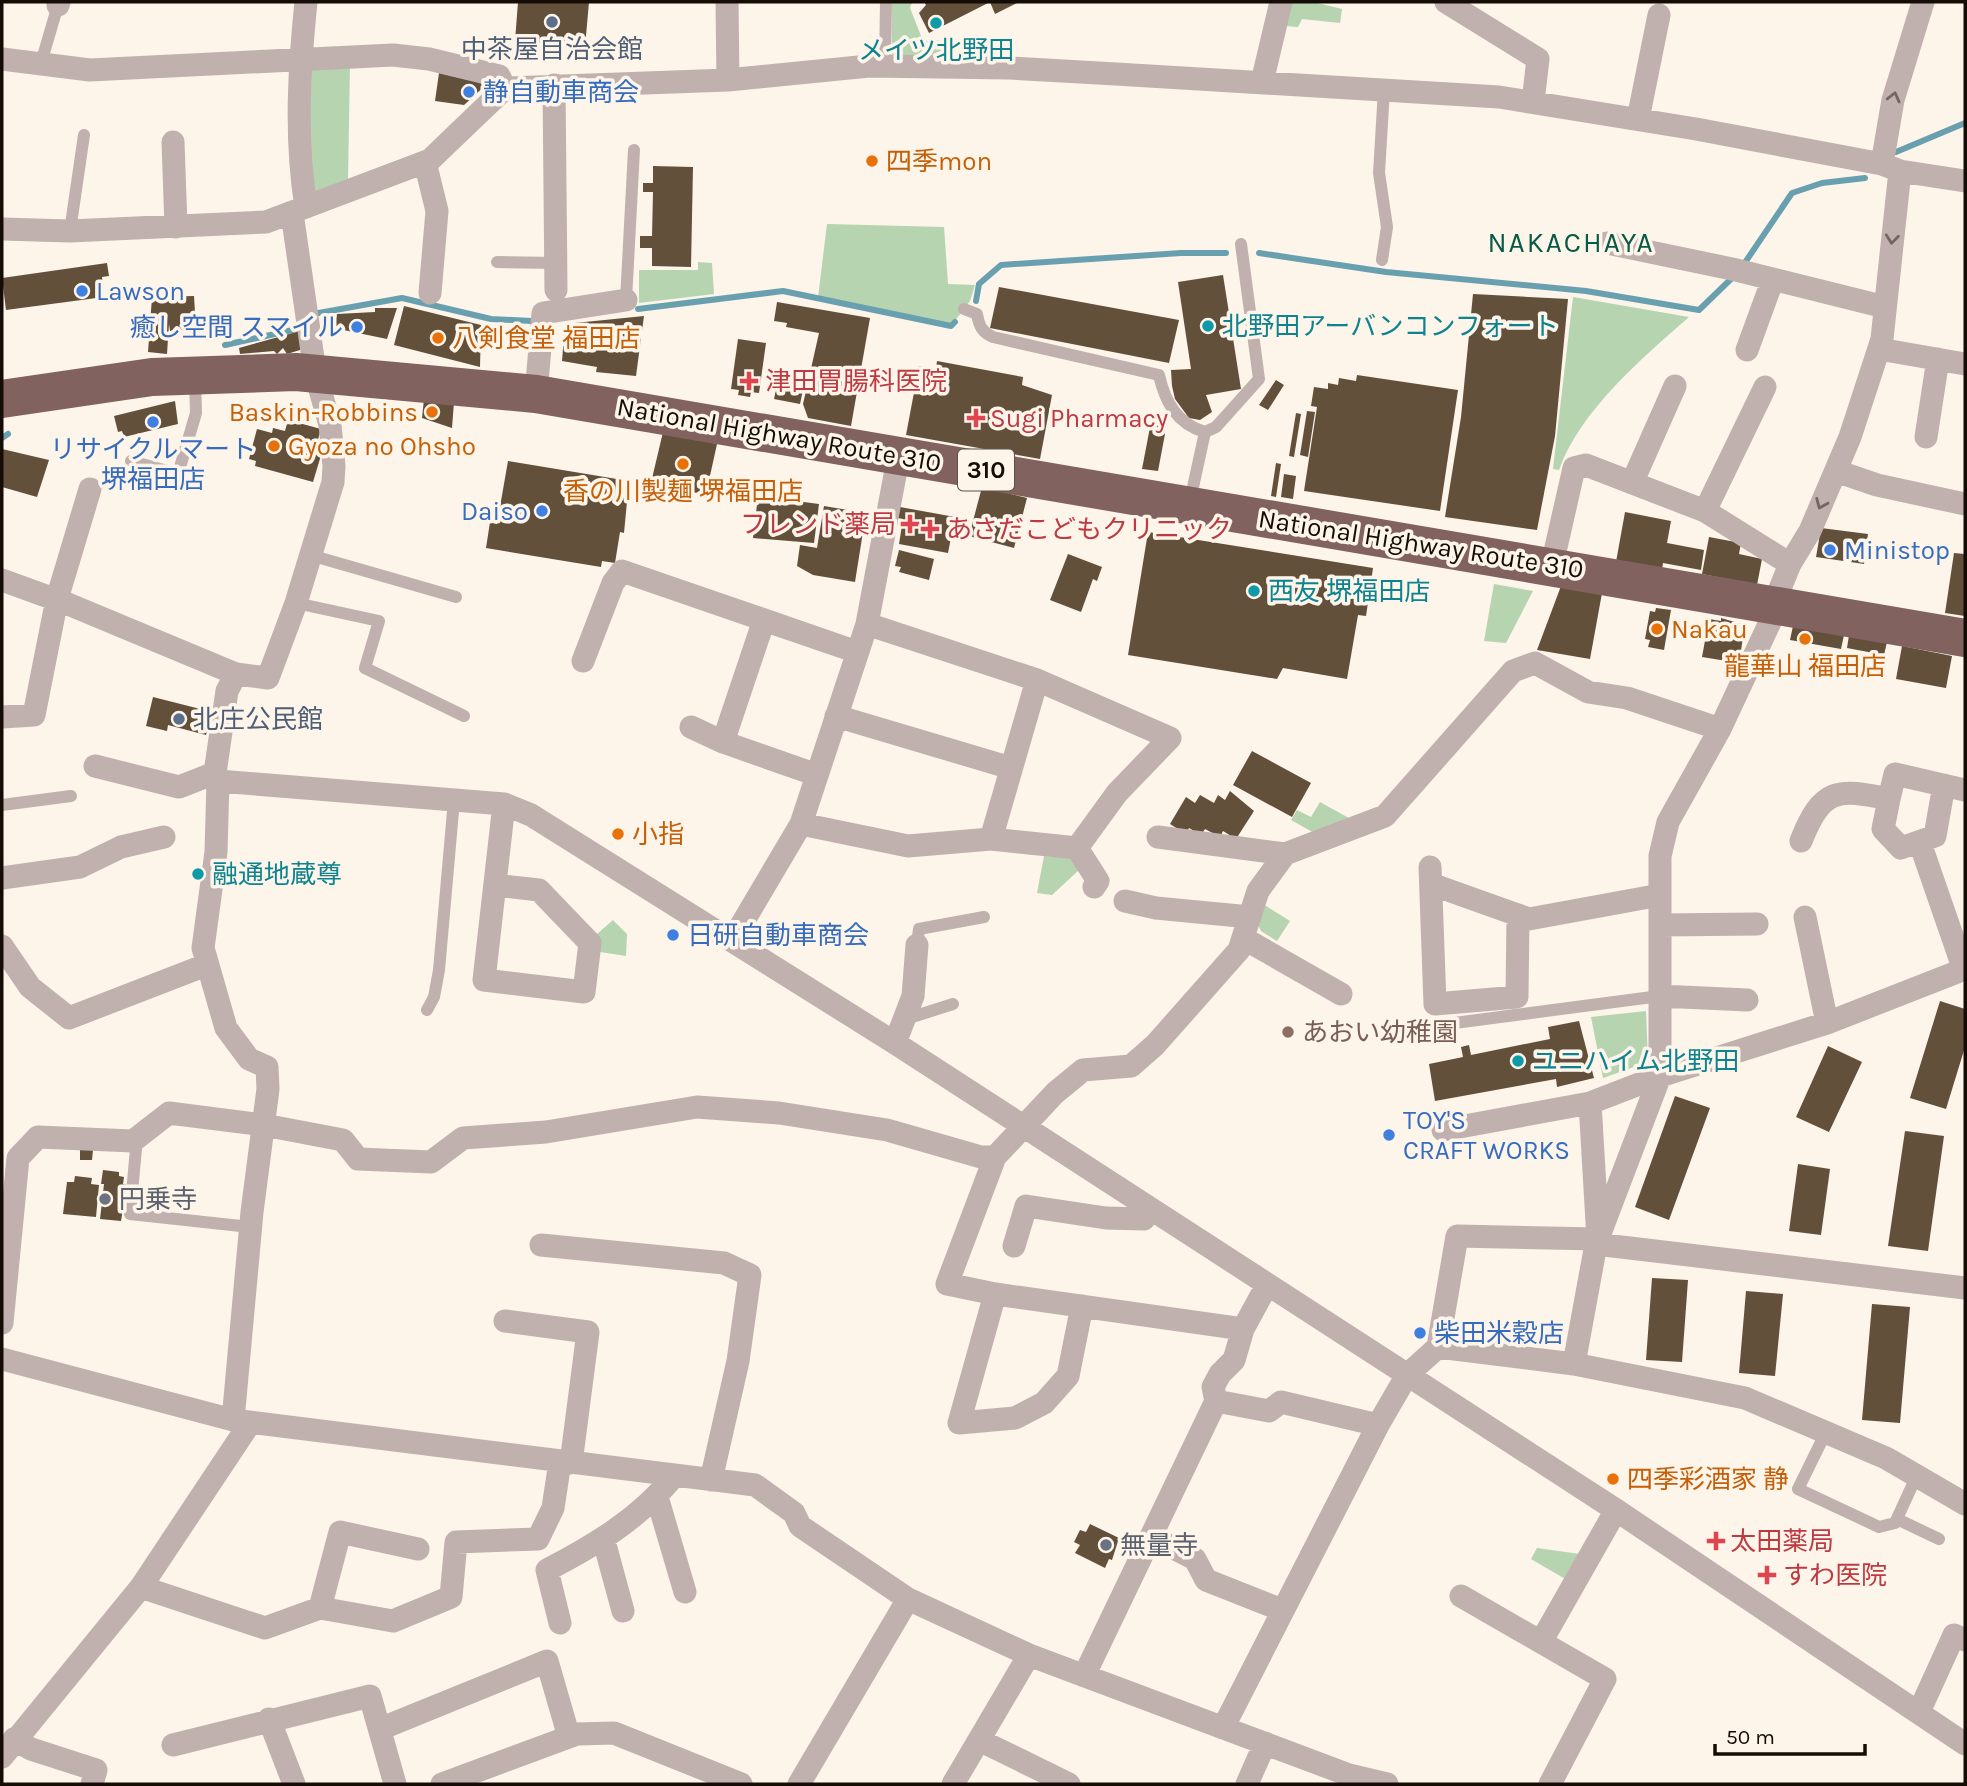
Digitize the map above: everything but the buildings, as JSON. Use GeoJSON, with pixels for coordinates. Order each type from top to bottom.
{"type":"FeatureCollection","features":[{"type":"Feature","properties":{"kind":"highway","name":"National Highway Route 310"},"geometry":{"type":"LineString","coordinates":[[2,399],[152,377],[315,372],[536,394],[1552,565],[1965,638]]}},
{"type":"Feature","properties":{"kind":"street"},"geometry":{"type":"LineString","coordinates":[[2,580],[57,599],[236,674],[268,678],[296,603],[333,482],[334,466],[330,425],[315,372],[299,210],[300,61],[306,2]]}},
{"type":"Feature","properties":{"kind":"street"},"geometry":{"type":"LineString","coordinates":[[727,2],[728,80]]}},
{"type":"Feature","properties":{"kind":"street"},"geometry":{"type":"LineString","coordinates":[[1262,82],[1281,2]]}},
{"type":"Feature","properties":{"kind":"street"},"geometry":{"type":"LineString","coordinates":[[1446,2],[1538,58],[1534,102]]}},
{"type":"Feature","properties":{"kind":"street"},"geometry":{"type":"LineString","coordinates":[[1574,1364],[1597,1242],[1660,1076],[1660,856],[1668,822],[1720,729],[1778,606],[1779,591],[1790,564],[1810,531],[1836,471],[1878,349],[1885,307],[1893,100],[1923,2]]}},
{"type":"Feature","properties":{"kind":"street"},"geometry":{"type":"LineString","coordinates":[[1638,119],[1659,15]]}},
{"type":"Feature","properties":{"kind":"street"},"geometry":{"type":"LineString","coordinates":[[2,59],[90,70],[393,55],[499,76],[505,88]]}},
{"type":"Feature","properties":{"kind":"street"},"geometry":{"type":"LineString","coordinates":[[2,229],[70,231],[266,222],[425,162],[505,88],[728,80],[886,66],[1009,68],[1499,97],[1638,119],[1965,181]]}},
{"type":"Feature","properties":{"kind":"street"},"geometry":{"type":"LineString","coordinates":[[554,85],[556,290]]}},
{"type":"Feature","properties":{"kind":"street"},"geometry":{"type":"LineString","coordinates":[[173,142],[176,227]]}},
{"type":"Feature","properties":{"kind":"street"},"geometry":{"type":"LineString","coordinates":[[425,162],[437,211],[430,293]]}},
{"type":"Feature","properties":{"kind":"street"},"geometry":{"type":"LineString","coordinates":[[1607,243],[1773,279],[1885,307]]}},
{"type":"Feature","properties":{"kind":"street"},"geometry":{"type":"LineString","coordinates":[[1747,350],[1773,279]]}},
{"type":"Feature","properties":{"kind":"street"},"geometry":{"type":"LineString","coordinates":[[536,394],[543,313],[626,300]]}},
{"type":"Feature","properties":{"kind":"street"},"geometry":{"type":"LineString","coordinates":[[1878,349],[1965,364]]}},
{"type":"Feature","properties":{"kind":"street"},"geometry":{"type":"LineString","coordinates":[[1926,437],[1938,359]]}},
{"type":"Feature","properties":{"kind":"street"},"geometry":{"type":"LineString","coordinates":[[1632,483],[1675,386]]}},
{"type":"Feature","properties":{"kind":"street"},"geometry":{"type":"LineString","coordinates":[[1705,511],[1765,387]]}},
{"type":"Feature","properties":{"kind":"street"},"geometry":{"type":"LineString","coordinates":[[733,939],[801,824],[867,624],[899,454]]}},
{"type":"Feature","properties":{"kind":"street"},"geometry":{"type":"LineString","coordinates":[[1552,565],[1574,468],[1586,465],[1705,511],[1790,564]]}},
{"type":"Feature","properties":{"kind":"street"},"geometry":{"type":"LineString","coordinates":[[1836,471],[1877,485],[1965,504]]}},
{"type":"Feature","properties":{"kind":"street"},"geometry":{"type":"LineString","coordinates":[[2,717],[34,716],[57,599],[90,489]]}},
{"type":"Feature","properties":{"kind":"street"},"geometry":{"type":"LineString","coordinates":[[583,661],[612,583],[622,571],[857,652]]}},
{"type":"Feature","properties":{"kind":"street"},"geometry":{"type":"LineString","coordinates":[[723,742],[764,620]]}},
{"type":"Feature","properties":{"kind":"street"},"geometry":{"type":"LineString","coordinates":[[867,624],[1037,680],[1170,738],[1117,793],[1077,848]]}},
{"type":"Feature","properties":{"kind":"street"},"geometry":{"type":"LineString","coordinates":[[1158,837],[1285,854],[1385,816],[1513,671],[1535,663],[1588,692],[1627,698],[1720,729]]}},
{"type":"Feature","properties":{"kind":"street"},"geometry":{"type":"LineString","coordinates":[[8,1748],[67,1680],[141,1587],[242,1422],[250,1227],[264,1125],[267,1067],[249,1059],[226,1028],[203,948],[216,852],[216,777],[228,691],[236,674]]}},
{"type":"Feature","properties":{"kind":"street"},"geometry":{"type":"LineString","coordinates":[[991,839],[1037,680]]}},
{"type":"Feature","properties":{"kind":"street"},"geometry":{"type":"LineString","coordinates":[[836,716],[1011,768]]}},
{"type":"Feature","properties":{"kind":"street"},"geometry":{"type":"LineString","coordinates":[[691,727],[723,742],[817,775]]}},
{"type":"Feature","properties":{"kind":"street"},"geometry":{"type":"LineString","coordinates":[[95,766],[179,787],[216,777],[504,804],[531,815],[733,939],[1616,1510],[1965,1744]]}},
{"type":"Feature","properties":{"kind":"street"},"geometry":{"type":"LineString","coordinates":[[1895,775],[1955,787],[1935,836],[1901,848],[1883,829],[1895,775]]}},
{"type":"Feature","properties":{"kind":"street"},"geometry":{"type":"LineString","coordinates":[[1801,841],[1811,816],[1823,802],[1849,791],[1889,799]]}},
{"type":"Feature","properties":{"kind":"street"},"geometry":{"type":"LineString","coordinates":[[495,885],[540,890],[590,943],[584,992],[484,980],[504,804]]}},
{"type":"Feature","properties":{"kind":"street"},"geometry":{"type":"LineString","coordinates":[[801,824],[908,846],[991,839],[1077,848]]}},
{"type":"Feature","properties":{"kind":"street"},"geometry":{"type":"LineString","coordinates":[[2,878],[80,867],[121,847],[164,837]]}},
{"type":"Feature","properties":{"kind":"street"},"geometry":{"type":"LineString","coordinates":[[1443,1130],[1590,1103],[1660,1076],[1827,1023],[1965,969],[1920,843]]}},
{"type":"Feature","properties":{"kind":"street"},"geometry":{"type":"LineString","coordinates":[[1077,848],[1098,881],[1094,887]]}},
{"type":"Feature","properties":{"kind":"street"},"geometry":{"type":"LineString","coordinates":[[1243,1328],[995,1294],[947,1284],[995,1157],[1055,1093],[1083,1070],[1131,1066],[1155,1045],[1239,950],[1258,891],[1285,854]]}},
{"type":"Feature","properties":{"kind":"street"},"geometry":{"type":"LineString","coordinates":[[1518,915],[1517,997],[1435,1004],[1431,876],[1529,919],[1660,895]]}},
{"type":"Feature","properties":{"kind":"street"},"geometry":{"type":"LineString","coordinates":[[1125,901],[1246,927],[1341,994]]}},
{"type":"Feature","properties":{"kind":"street"},"geometry":{"type":"LineString","coordinates":[[1805,917],[1827,1023]]}},
{"type":"Feature","properties":{"kind":"street"},"geometry":{"type":"LineString","coordinates":[[1660,925],[1757,924]]}},
{"type":"Feature","properties":{"kind":"street"},"geometry":{"type":"LineString","coordinates":[[895,1043],[913,996],[917,945]]}},
{"type":"Feature","properties":{"kind":"street"},"geometry":{"type":"LineString","coordinates":[[2,946],[30,987],[69,1018],[206,965]]}},
{"type":"Feature","properties":{"kind":"street"},"geometry":{"type":"LineString","coordinates":[[1660,996],[1747,999]]}},
{"type":"Feature","properties":{"kind":"street"},"geometry":{"type":"LineString","coordinates":[[1590,1103],[1597,1242]]}},
{"type":"Feature","properties":{"kind":"street"},"geometry":{"type":"LineString","coordinates":[[2,1323],[18,1158],[38,1137],[133,1140],[169,1113],[264,1125],[343,1140],[358,1160],[432,1162],[463,1138],[546,1132],[697,1107],[779,1113],[887,1130],[981,1157],[995,1157]]}},
{"type":"Feature","properties":{"kind":"street"},"geometry":{"type":"LineString","coordinates":[[1014,1247],[1026,1206],[1106,1218],[1144,1219],[1151,1210]]}},
{"type":"Feature","properties":{"kind":"street"},"geometry":{"type":"LineString","coordinates":[[1223,1728],[1378,1425],[1407,1375],[1438,1347],[1457,1236],[1597,1242],[1965,1288]]}},
{"type":"Feature","properties":{"kind":"street"},"geometry":{"type":"LineString","coordinates":[[541,1245],[724,1263],[750,1275],[738,1361],[711,1480]]}},
{"type":"Feature","properties":{"kind":"street"},"geometry":{"type":"LineString","coordinates":[[1084,1676],[1216,1401],[1213,1387],[1220,1374],[1234,1360],[1243,1328],[1267,1285]]}},
{"type":"Feature","properties":{"kind":"street"},"geometry":{"type":"LineString","coordinates":[[995,1294],[959,1423],[1015,1418],[1044,1403],[1068,1376],[1082,1306]]}},
{"type":"Feature","properties":{"kind":"street"},"geometry":{"type":"LineString","coordinates":[[141,1587],[265,1628],[320,1608],[393,1621],[452,1597],[456,1542],[538,1539],[553,1508],[565,1463],[588,1332],[505,1321]]}},
{"type":"Feature","properties":{"kind":"street"},"geometry":{"type":"LineString","coordinates":[[1438,1347],[1574,1364],[1745,1398],[1886,1458],[1965,1504]]}},
{"type":"Feature","properties":{"kind":"street"},"geometry":{"type":"LineString","coordinates":[[2,1359],[242,1422],[755,1485],[794,1514],[800,1526],[908,1599],[1029,1655],[1349,1775],[1387,1784]]}},
{"type":"Feature","properties":{"kind":"street"},"geometry":{"type":"LineString","coordinates":[[1216,1401],[1269,1411],[1281,1402],[1378,1425]]}},
{"type":"Feature","properties":{"kind":"street"},"geometry":{"type":"LineString","coordinates":[[560,1623],[547,1570],[604,1541],[657,1497],[674,1476]]}},
{"type":"Feature","properties":{"kind":"street"},"geometry":{"type":"LineString","coordinates":[[657,1497],[685,1592]]}},
{"type":"Feature","properties":{"kind":"street"},"geometry":{"type":"LineString","coordinates":[[1541,1642],[1616,1510]]}},
{"type":"Feature","properties":{"kind":"street"},"geometry":{"type":"LineString","coordinates":[[320,1608],[340,1532],[418,1549]]}},
{"type":"Feature","properties":{"kind":"street"},"geometry":{"type":"LineString","coordinates":[[1152,1537],[1195,1559],[1206,1580],[1282,1610]]}},
{"type":"Feature","properties":{"kind":"street"},"geometry":{"type":"LineString","coordinates":[[604,1541],[624,1611]]}},
{"type":"Feature","properties":{"kind":"street"},"geometry":{"type":"LineString","coordinates":[[1461,1596],[1605,1679],[1550,1784]]}},
{"type":"Feature","properties":{"kind":"street"},"geometry":{"type":"LineString","coordinates":[[799,1784],[908,1599]]}},
{"type":"Feature","properties":{"kind":"street"},"geometry":{"type":"LineString","coordinates":[[1919,1712],[1954,1635],[1965,1640]]}},
{"type":"Feature","properties":{"kind":"street"},"geometry":{"type":"LineString","coordinates":[[953,1784],[1029,1655]]}},
{"type":"Feature","properties":{"kind":"street"},"geometry":{"type":"LineString","coordinates":[[380,1729],[547,1661],[569,1737]]}},
{"type":"Feature","properties":{"kind":"street"},"geometry":{"type":"LineString","coordinates":[[173,1745],[370,1696],[395,1784]]}},
{"type":"Feature","properties":{"kind":"street"},"geometry":{"type":"LineString","coordinates":[[269,1719],[295,1784]]}},
{"type":"Feature","properties":{"kind":"street"},"geometry":{"type":"LineString","coordinates":[[442,1784],[569,1737],[614,1734],[741,1784]]}},
{"type":"Feature","properties":{"kind":"street"},"geometry":{"type":"LineString","coordinates":[[979,1740],[1069,1784]]}},
{"type":"Feature","properties":{"kind":"street"},"geometry":{"type":"LineString","coordinates":[[1247,1784],[1265,1743]]}},
{"type":"Feature","properties":{"kind":"street"},"geometry":{"type":"LineString","coordinates":[[8,1748],[31,1749],[96,1770],[92,1784]]}},
{"type":"Feature","properties":{"kind":"lane"},"geometry":{"type":"LineString","coordinates":[[886,2],[886,66]]}},
{"type":"Feature","properties":{"kind":"lane"},"geometry":{"type":"LineString","coordinates":[[41,63],[59,3]]}},
{"type":"Feature","properties":{"kind":"lane"},"geometry":{"type":"LineString","coordinates":[[1382,260],[1387,227],[1379,173],[1384,90]]}},
{"type":"Feature","properties":{"kind":"lane"},"geometry":{"type":"LineString","coordinates":[[70,231],[84,135]]}},
{"type":"Feature","properties":{"kind":"lane"},"geometry":{"type":"LineString","coordinates":[[626,300],[635,150]]}},
{"type":"Feature","properties":{"kind":"lane"},"geometry":{"type":"LineString","coordinates":[[964,309],[977,314],[978,325],[985,334],[993,337],[1158,375],[1171,408],[1187,425],[1205,432],[1216,427],[1259,379],[1241,244]]}},
{"type":"Feature","properties":{"kind":"lane"},"geometry":{"type":"LineString","coordinates":[[497,262],[556,263]]}},
{"type":"Feature","properties":{"kind":"lane"},"geometry":{"type":"LineString","coordinates":[[131,461],[178,474],[196,413],[195,376]]}},
{"type":"Feature","properties":{"kind":"lane"},"geometry":{"type":"LineString","coordinates":[[1189,505],[1205,432]]}},
{"type":"Feature","properties":{"kind":"lane"},"geometry":{"type":"LineString","coordinates":[[310,555],[456,597]]}},
{"type":"Feature","properties":{"kind":"lane"},"geometry":{"type":"LineString","coordinates":[[296,603],[379,621],[365,668],[464,716]]}},
{"type":"Feature","properties":{"kind":"lane"},"geometry":{"type":"LineString","coordinates":[[2,805],[71,796]]}},
{"type":"Feature","properties":{"kind":"lane"},"geometry":{"type":"LineString","coordinates":[[427,1010],[439,970],[454,800]]}},
{"type":"Feature","properties":{"kind":"lane"},"geometry":{"type":"LineString","coordinates":[[917,945],[919,929],[984,917]]}},
{"type":"Feature","properties":{"kind":"lane"},"geometry":{"type":"LineString","coordinates":[[1424,1027],[1660,996]]}},
{"type":"Feature","properties":{"kind":"lane"},"geometry":{"type":"LineString","coordinates":[[906,1018],[953,1004]]}},
{"type":"Feature","properties":{"kind":"lane"},"geometry":{"type":"LineString","coordinates":[[137,1137],[130,1214],[250,1227]]}},
{"type":"Feature","properties":{"kind":"lane"},"geometry":{"type":"LineString","coordinates":[[1826,1432],[1798,1489],[1879,1527],[1895,1523],[1916,1475]]}},
{"type":"Feature","properties":{"kind":"lane"},"geometry":{"type":"LineString","coordinates":[[1897,1518],[1939,1539]]}},
{"type":"Feature","properties":{"kind":"green space"},"geometry":{"type":"Polygon","coordinates":[[[892,2],[912,2],[910,8],[923,41],[939,40],[953,59],[892,58],[892,2]]]}},
{"type":"Feature","properties":{"kind":"green space"},"geometry":{"type":"Polygon","coordinates":[[[1290,2],[1313,2],[1342,9],[1340,23],[1302,19],[1298,27],[1284,26],[1290,2]]]}},
{"type":"Feature","properties":{"kind":"green space"},"geometry":{"type":"Polygon","coordinates":[[[350,63],[348,180],[310,195],[304,65],[350,63]]]}},
{"type":"Feature","properties":{"kind":"green space"},"geometry":{"type":"Polygon","coordinates":[[[827,224],[944,227],[948,284],[975,285],[970,301],[951,326],[818,298],[827,224]]]}},
{"type":"Feature","properties":{"kind":"green space"},"geometry":{"type":"Polygon","coordinates":[[[698,262],[712,263],[714,294],[639,303],[639,270],[698,270],[698,262]]]}},
{"type":"Feature","properties":{"kind":"green space"},"geometry":{"type":"Polygon","coordinates":[[[1573,297],[1689,317],[1633,368],[1597,407],[1568,448],[1559,470],[1553,469],[1573,297]]]}},
{"type":"Feature","properties":{"kind":"green space"},"geometry":{"type":"Polygon","coordinates":[[[1494,584],[1533,591],[1506,643],[1484,641],[1494,584]]]}},
{"type":"Feature","properties":{"kind":"green space"},"geometry":{"type":"Polygon","coordinates":[[[1320,802],[1356,822],[1318,835],[1291,820],[1297,810],[1311,817],[1320,802]]]}},
{"type":"Feature","properties":{"kind":"green space"},"geometry":{"type":"Polygon","coordinates":[[[1044,856],[1070,858],[1079,870],[1052,895],[1037,893],[1044,856]]]}},
{"type":"Feature","properties":{"kind":"green space"},"geometry":{"type":"Polygon","coordinates":[[[1263,904],[1290,921],[1277,941],[1261,931],[1256,921],[1263,904]]]}},
{"type":"Feature","properties":{"kind":"green space"},"geometry":{"type":"Polygon","coordinates":[[[613,920],[627,934],[626,956],[600,952],[597,934],[613,920]]]}},
{"type":"Feature","properties":{"kind":"green space"},"geometry":{"type":"Polygon","coordinates":[[[1646,1011],[1648,1062],[1603,1078],[1591,1017],[1646,1011]]]}},
{"type":"Feature","properties":{"kind":"green space"},"geometry":{"type":"Polygon","coordinates":[[[1537,1548],[1580,1554],[1567,1580],[1531,1559],[1537,1548]]]}},
{"type":"Feature","properties":{"kind":"waterway"},"geometry":{"type":"LineString","coordinates":[[1896,152],[1965,123]]}},
{"type":"Feature","properties":{"kind":"waterway"},"geometry":{"type":"LineString","coordinates":[[1744,264],[1792,193],[1822,183],[1865,178]]}},
{"type":"Feature","properties":{"kind":"waterway"},"geometry":{"type":"LineString","coordinates":[[976,301],[979,284],[1001,265],[1181,253],[1226,253]]}},
{"type":"Feature","properties":{"kind":"waterway"},"geometry":{"type":"LineString","coordinates":[[1259,253],[1386,272],[1586,291],[1699,310],[1732,278]]}},
{"type":"Feature","properties":{"kind":"waterway"},"geometry":{"type":"LineString","coordinates":[[638,309],[783,291],[951,326],[955,322]]}},
{"type":"Feature","properties":{"kind":"waterway"},"geometry":{"type":"LineString","coordinates":[[313,314],[402,298],[491,319],[532,321]]}},
{"type":"Feature","properties":{"kind":"waterway"},"geometry":{"type":"LineString","coordinates":[[225,345],[297,329]]}},
{"type":"Feature","properties":{"kind":"waterway"},"geometry":{"type":"LineString","coordinates":[[2,438],[8,434]]}},
{"type":"Feature","properties":{"kind":"place","name":"中茶屋自治会館"},"geometry":{"type":"Point","coordinates":[552,22]}},
{"type":"Feature","properties":{"kind":"place","name":"メイツ北野田"},"geometry":{"type":"Point","coordinates":[936,23]}},
{"type":"Feature","properties":{"kind":"place","name":"静自動車商会"},"geometry":{"type":"Point","coordinates":[469,92]}},
{"type":"Feature","properties":{"kind":"place","name":"四季mon"},"geometry":{"type":"Point","coordinates":[872,161]}},
{"type":"Feature","properties":{"kind":"place","name":"Lawson"},"geometry":{"type":"Point","coordinates":[82,291]}},
{"type":"Feature","properties":{"kind":"place","name":"北野田アーバンコンフォート"},"geometry":{"type":"Point","coordinates":[1208,326]}},
{"type":"Feature","properties":{"kind":"place","name":"癒し空間 スマイル"},"geometry":{"type":"Point","coordinates":[357,327]}},
{"type":"Feature","properties":{"kind":"place","name":"八剣食堂 福田店"},"geometry":{"type":"Point","coordinates":[438,338]}},
{"type":"Feature","properties":{"kind":"place","name":"津田胃腸科医院"},"geometry":{"type":"Point","coordinates":[749,381]}},
{"type":"Feature","properties":{"kind":"place","name":"Baskin-Robbins"},"geometry":{"type":"Point","coordinates":[432,412]}},
{"type":"Feature","properties":{"kind":"place","name":"Sugi Pharmacy"},"geometry":{"type":"Point","coordinates":[976,418]}},
{"type":"Feature","properties":{"kind":"place","name":"リサイクルマート 堺福田店"},"geometry":{"type":"Point","coordinates":[153,422]}},
{"type":"Feature","properties":{"kind":"place","name":"Gyoza no Ohsho"},"geometry":{"type":"Point","coordinates":[274,446]}},
{"type":"Feature","properties":{"kind":"place","name":"香の川製麺 堺福田店"},"geometry":{"type":"Point","coordinates":[683,464]}},
{"type":"Feature","properties":{"kind":"place","name":"Daiso"},"geometry":{"type":"Point","coordinates":[542,511]}},
{"type":"Feature","properties":{"kind":"place","name":"フレンド薬局"},"geometry":{"type":"Point","coordinates":[910,524]}},
{"type":"Feature","properties":{"kind":"place","name":"あさだこどもクリニック"},"geometry":{"type":"Point","coordinates":[930,529]}},
{"type":"Feature","properties":{"kind":"place","name":"Ministop"},"geometry":{"type":"Point","coordinates":[1830,550]}},
{"type":"Feature","properties":{"kind":"place","name":"西友 堺福田店"},"geometry":{"type":"Point","coordinates":[1254,591]}},
{"type":"Feature","properties":{"kind":"place","name":"Nakau"},"geometry":{"type":"Point","coordinates":[1657,629]}},
{"type":"Feature","properties":{"kind":"place","name":"龍華山 福田店"},"geometry":{"type":"Point","coordinates":[1805,639]}},
{"type":"Feature","properties":{"kind":"place","name":"北庄公民館"},"geometry":{"type":"Point","coordinates":[179,719]}},
{"type":"Feature","properties":{"kind":"place","name":"小指"},"geometry":{"type":"Point","coordinates":[618,834]}},
{"type":"Feature","properties":{"kind":"place","name":"融通地蔵尊"},"geometry":{"type":"Point","coordinates":[198,874]}},
{"type":"Feature","properties":{"kind":"place","name":"日研自動車商会"},"geometry":{"type":"Point","coordinates":[673,935]}},
{"type":"Feature","properties":{"kind":"place","name":"あおい幼稚園"},"geometry":{"type":"Point","coordinates":[1288,1032]}},
{"type":"Feature","properties":{"kind":"place","name":"ユニハイム北野田"},"geometry":{"type":"Point","coordinates":[1518,1061]}},
{"type":"Feature","properties":{"kind":"place","name":"TOY'S CRAFT WORKS"},"geometry":{"type":"Point","coordinates":[1389,1135]}},
{"type":"Feature","properties":{"kind":"place","name":"円乗寺"},"geometry":{"type":"Point","coordinates":[105,1199]}},
{"type":"Feature","properties":{"kind":"place","name":"柴田米穀店"},"geometry":{"type":"Point","coordinates":[1420,1333]}},
{"type":"Feature","properties":{"kind":"place","name":"四季彩酒家 静"},"geometry":{"type":"Point","coordinates":[1613,1479]}},
{"type":"Feature","properties":{"kind":"place","name":"太田薬局"},"geometry":{"type":"Point","coordinates":[1716,1541]}},
{"type":"Feature","properties":{"kind":"place","name":"無量寺"},"geometry":{"type":"Point","coordinates":[1106,1545]}},
{"type":"Feature","properties":{"kind":"place","name":"すわ医院"},"geometry":{"type":"Point","coordinates":[1767,1575]}},
{"type":"Feature","properties":{"kind":"district","name":"NAKACHAYA"},"geometry":{"type":"Point","coordinates":[1571,242]}}]}
